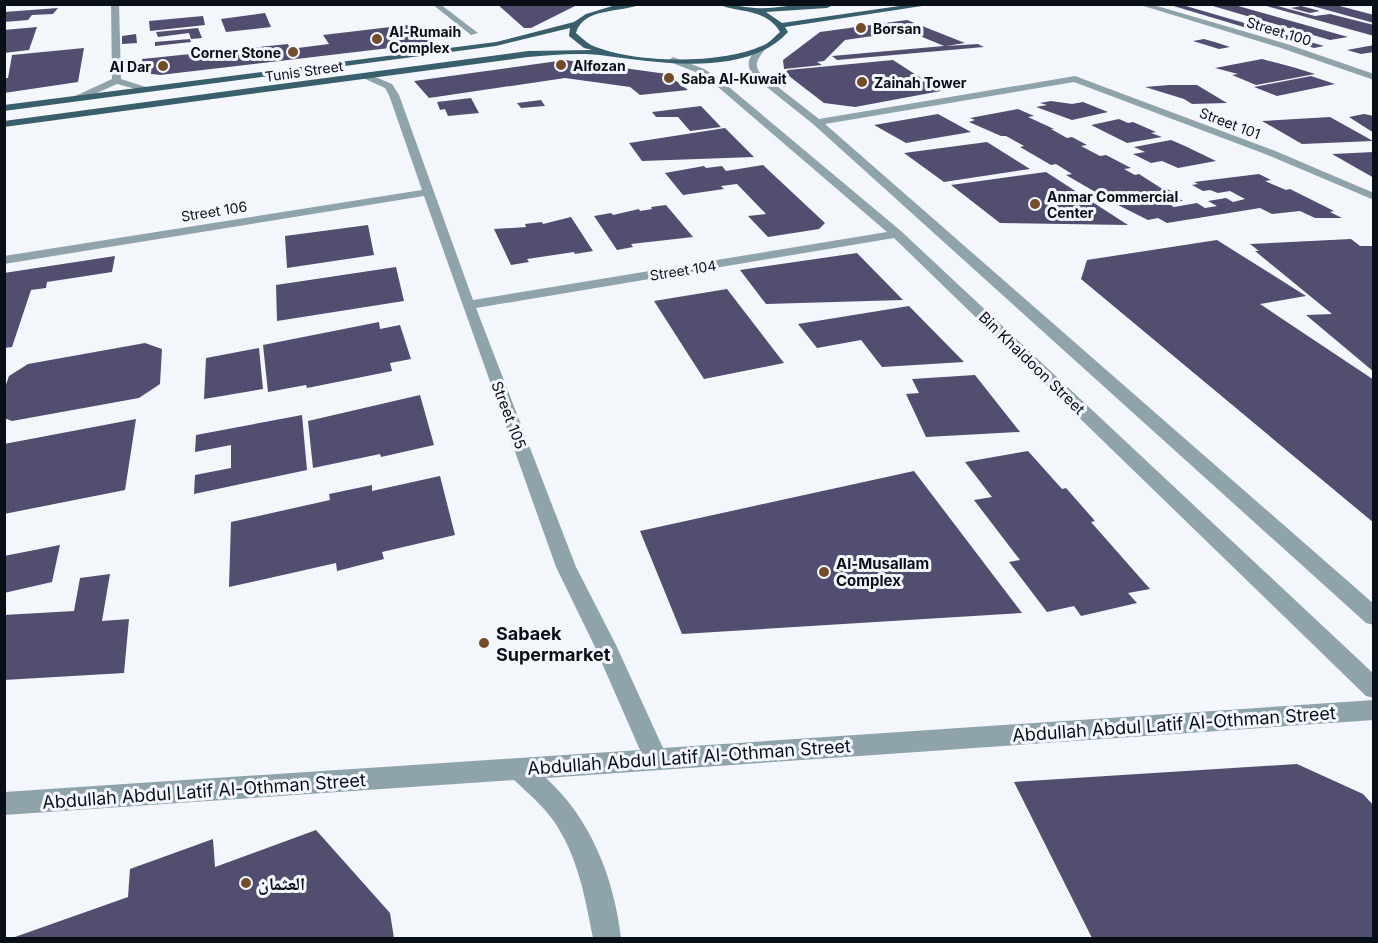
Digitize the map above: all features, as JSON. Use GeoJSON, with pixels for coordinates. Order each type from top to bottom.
{"type":"FeatureCollection","features":[{"type":"Feature","properties":{"kind":"main road","name":"Tunis Street"},"geometry":{"type":"LineString","coordinates":[[4,108],[518,39],[575,24],[599,12],[638,4]]}},
{"type":"Feature","properties":{"kind":"main road"},"geometry":{"type":"LineString","coordinates":[[575,24],[572,29],[575,39],[593,49],[644,59],[728,57],[761,49],[781,38],[784,32],[782,26],[770,17],[720,4]]}},
{"type":"Feature","properties":{"kind":"main road"},"geometry":{"type":"LineString","coordinates":[[782,26],[932,4]]}},
{"type":"Feature","properties":{"kind":"main road"},"geometry":{"type":"LineString","coordinates":[[750,10],[832,6]]}},
{"type":"Feature","properties":{"kind":"main road"},"geometry":{"type":"LineString","coordinates":[[448,65],[475,59],[484,55],[485,52],[464,47]]}},
{"type":"Feature","properties":{"kind":"main road","name":"Tunis Street"},"geometry":{"type":"LineString","coordinates":[[4,124],[544,53],[607,53]]}},
{"type":"Feature","properties":{"kind":"street"},"geometry":{"type":"LineString","coordinates":[[115,4],[117,80]]}},
{"type":"Feature","properties":{"kind":"street"},"geometry":{"type":"LineString","coordinates":[[435,4],[474,33]]}},
{"type":"Feature","properties":{"kind":"street"},"geometry":{"type":"LineString","coordinates":[[599,12],[609,4]]}},
{"type":"Feature","properties":{"kind":"street","name":"Street 100"},"geometry":{"type":"LineString","coordinates":[[1140,4],[1347,67],[1374,78]]}},
{"type":"Feature","properties":{"kind":"street"},"geometry":{"type":"LineString","coordinates":[[761,49],[752,60],[752,68],[757,75],[817,122],[1374,617]]}},
{"type":"Feature","properties":{"kind":"street","name":"Bin Khaldoon Street"},"geometry":{"type":"LineString","coordinates":[[673,60],[714,79],[897,234],[1374,689]]}},
{"type":"Feature","properties":{"kind":"street"},"geometry":{"type":"LineString","coordinates":[[1347,67],[1365,64]]}},
{"type":"Feature","properties":{"kind":"street","name":"Street 105"},"geometry":{"type":"LineString","coordinates":[[366,76],[388,86],[407,129],[468,305],[566,567],[605,645],[656,759]]}},
{"type":"Feature","properties":{"kind":"street","name":"Street 101"},"geometry":{"type":"LineString","coordinates":[[817,122],[1076,79],[1269,152],[1374,197]]}},
{"type":"Feature","properties":{"kind":"street"},"geometry":{"type":"LineString","coordinates":[[76,99],[117,80],[147,89]]}},
{"type":"Feature","properties":{"kind":"street","name":"Street 106"},"geometry":{"type":"LineString","coordinates":[[4,260],[429,192]]}},
{"type":"Feature","properties":{"kind":"street","name":"Street 104"},"geometry":{"type":"LineString","coordinates":[[468,305],[897,234]]}},
{"type":"Feature","properties":{"kind":"street","name":"Abdullah Abdul Latif Al-Othman Street"},"geometry":{"type":"LineString","coordinates":[[4,804],[1374,710]]}},
{"type":"Feature","properties":{"kind":"street"},"geometry":{"type":"LineString","coordinates":[[520,769],[562,811],[583,845],[601,899],[608,939]]}},
{"type":"Feature","properties":{"kind":"building"},"geometry":{"type":"Polygon","coordinates":[[[497,4],[579,4],[531,28],[524,28],[497,4]]]}},
{"type":"Feature","properties":{"kind":"building"},"geometry":{"type":"Polygon","coordinates":[[[1167,4],[1179,4],[1324,46],[1314,48],[1167,4]]]}},
{"type":"Feature","properties":{"kind":"building"},"geometry":{"type":"Polygon","coordinates":[[[1206,4],[1231,4],[1348,37],[1330,40],[1206,4]]]}},
{"type":"Feature","properties":{"kind":"building"},"geometry":{"type":"Polygon","coordinates":[[[1259,4],[1270,4],[1315,16],[1330,14],[1374,25],[1374,36],[1259,4]]]}},
{"type":"Feature","properties":{"kind":"building"},"geometry":{"type":"Polygon","coordinates":[[[1305,4],[1332,4],[1374,15],[1374,23],[1305,4]]]}},
{"type":"Feature","properties":{"kind":"building"},"geometry":{"type":"Polygon","coordinates":[[[1301,6],[1320,11],[1310,13],[1291,8],[1301,6]]]}},
{"type":"Feature","properties":{"kind":"building"},"geometry":{"type":"Polygon","coordinates":[[[58,8],[53,14],[32,15],[28,20],[4,22],[4,12],[58,8]]]}},
{"type":"Feature","properties":{"kind":"building"},"geometry":{"type":"Polygon","coordinates":[[[265,13],[271,27],[226,32],[221,19],[265,13]]]}},
{"type":"Feature","properties":{"kind":"building"},"geometry":{"type":"Polygon","coordinates":[[[203,16],[205,25],[150,31],[149,21],[203,16]]]}},
{"type":"Feature","properties":{"kind":"building"},"geometry":{"type":"Polygon","coordinates":[[[907,20],[965,43],[946,46],[978,44],[984,47],[837,60],[832,56],[944,46],[908,31],[845,40],[824,61],[817,62],[822,65],[784,69],[783,60],[820,32],[907,20]]]}},
{"type":"Feature","properties":{"kind":"building"},"geometry":{"type":"Polygon","coordinates":[[[416,24],[432,43],[160,75],[143,73],[142,59],[288,44],[290,49],[329,44],[323,35],[416,24]]]}},
{"type":"Feature","properties":{"kind":"building"},"geometry":{"type":"Polygon","coordinates":[[[37,27],[29,50],[4,53],[4,30],[37,27]]]}},
{"type":"Feature","properties":{"kind":"building"},"geometry":{"type":"Polygon","coordinates":[[[198,28],[202,38],[191,39],[189,33],[158,37],[156,32],[198,28]]]}},
{"type":"Feature","properties":{"kind":"building"},"geometry":{"type":"Polygon","coordinates":[[[136,34],[137,43],[122,44],[122,36],[136,34]]]}},
{"type":"Feature","properties":{"kind":"building"},"geometry":{"type":"Polygon","coordinates":[[[190,39],[191,42],[155,46],[155,42],[190,39]]]}},
{"type":"Feature","properties":{"kind":"building"},"geometry":{"type":"Polygon","coordinates":[[[1204,39],[1230,47],[1219,49],[1193,41],[1204,39]]]}},
{"type":"Feature","properties":{"kind":"building"},"geometry":{"type":"Polygon","coordinates":[[[1374,45],[1374,52],[1361,54],[1347,50],[1374,45]]]}},
{"type":"Feature","properties":{"kind":"building"},"geometry":{"type":"Polygon","coordinates":[[[84,48],[78,82],[4,93],[4,78],[8,78],[12,55],[84,48]]]}},
{"type":"Feature","properties":{"kind":"building"},"geometry":{"type":"Polygon","coordinates":[[[1262,59],[1315,74],[1256,85],[1232,75],[1238,74],[1215,68],[1262,59]]]}},
{"type":"Feature","properties":{"kind":"building"},"geometry":{"type":"Polygon","coordinates":[[[565,60],[667,74],[688,90],[640,95],[630,87],[565,78],[429,98],[414,81],[565,60]]]}},
{"type":"Feature","properties":{"kind":"building","name":"Zainah Tower"},"geometry":{"type":"Polygon","coordinates":[[[893,60],[941,91],[855,107],[824,103],[785,73],[788,70],[893,60]]]}},
{"type":"Feature","properties":{"kind":"building"},"geometry":{"type":"Polygon","coordinates":[[[1311,76],[1335,84],[1277,96],[1254,87],[1311,76]]]}},
{"type":"Feature","properties":{"kind":"building"},"geometry":{"type":"Polygon","coordinates":[[[1197,85],[1227,103],[1192,104],[1184,99],[1145,87],[1197,85]]]}},
{"type":"Feature","properties":{"kind":"building"},"geometry":{"type":"Polygon","coordinates":[[[471,98],[479,113],[448,116],[445,109],[440,110],[437,102],[471,98]]]}},
{"type":"Feature","properties":{"kind":"building"},"geometry":{"type":"Polygon","coordinates":[[[541,100],[545,106],[521,108],[517,103],[541,100]]]}},
{"type":"Feature","properties":{"kind":"building"},"geometry":{"type":"Polygon","coordinates":[[[1051,101],[1072,104],[1083,102],[1108,112],[1072,120],[1036,107],[1047,105],[1040,103],[1051,101]]]}},
{"type":"Feature","properties":{"kind":"building"},"geometry":{"type":"Polygon","coordinates":[[[701,106],[721,127],[690,131],[678,117],[656,117],[652,112],[701,106]]]}},
{"type":"Feature","properties":{"kind":"building"},"geometry":{"type":"Polygon","coordinates":[[[1018,109],[1034,116],[1028,117],[1067,138],[1072,137],[1087,145],[1081,146],[1100,156],[1106,155],[1131,168],[1124,169],[1135,175],[1139,174],[1164,190],[1167,189],[1177,194],[1173,195],[1183,201],[1167,203],[1174,207],[1197,203],[1205,208],[1217,206],[1208,201],[1226,198],[1233,202],[1245,199],[1230,191],[1218,193],[1210,190],[1203,191],[1192,185],[1198,184],[1194,182],[1259,174],[1271,180],[1265,181],[1286,190],[1290,189],[1334,211],[1330,212],[1342,218],[1315,218],[1300,211],[1272,214],[1260,208],[1167,223],[1158,218],[1148,220],[1112,202],[1119,201],[1110,196],[1104,197],[1066,175],[1072,174],[1056,164],[1051,165],[1006,136],[969,122],[975,120],[970,118],[1018,109]]]}},
{"type":"Feature","properties":{"kind":"building"},"geometry":{"type":"Polygon","coordinates":[[[938,114],[971,132],[906,143],[874,125],[938,114]]]}},
{"type":"Feature","properties":{"kind":"building"},"geometry":{"type":"Polygon","coordinates":[[[1364,114],[1374,116],[1374,133],[1349,117],[1364,114]]]}},
{"type":"Feature","properties":{"kind":"building"},"geometry":{"type":"Polygon","coordinates":[[[1330,117],[1373,141],[1302,144],[1262,121],[1330,117]]]}},
{"type":"Feature","properties":{"kind":"building"},"geometry":{"type":"Polygon","coordinates":[[[1119,119],[1128,123],[1133,122],[1162,137],[1127,143],[1091,125],[1119,119]]]}},
{"type":"Feature","properties":{"kind":"building"},"geometry":{"type":"Polygon","coordinates":[[[725,128],[754,157],[642,161],[629,143],[725,128]]]}},
{"type":"Feature","properties":{"kind":"building"},"geometry":{"type":"Polygon","coordinates":[[[1171,140],[1216,161],[1178,168],[1162,161],[1151,163],[1133,154],[1145,152],[1134,147],[1171,140]]]}},
{"type":"Feature","properties":{"kind":"building"},"geometry":{"type":"Polygon","coordinates":[[[987,142],[1030,169],[944,182],[904,153],[987,142]]]}},
{"type":"Feature","properties":{"kind":"building"},"geometry":{"type":"Polygon","coordinates":[[[1374,152],[1374,178],[1332,154],[1374,152]]]}},
{"type":"Feature","properties":{"kind":"building"},"geometry":{"type":"Polygon","coordinates":[[[763,165],[825,223],[819,229],[768,237],[748,216],[766,214],[737,184],[721,186],[724,189],[683,195],[665,173],[704,166],[706,168],[722,166],[726,171],[763,165]]]}},
{"type":"Feature","properties":{"kind":"building","name":"Anmar Commercial Center"},"geometry":{"type":"Polygon","coordinates":[[[1046,172],[1128,225],[1000,223],[951,185],[1046,172]]]}},
{"type":"Feature","properties":{"kind":"building"},"geometry":{"type":"Polygon","coordinates":[[[666,205],[693,237],[631,244],[633,247],[617,250],[594,216],[611,213],[613,215],[639,209],[640,211],[666,205]]]}},
{"type":"Feature","properties":{"kind":"building"},"geometry":{"type":"Polygon","coordinates":[[[571,217],[593,251],[527,259],[529,262],[511,265],[494,229],[526,227],[525,224],[542,222],[543,224],[571,217]]]}},
{"type":"Feature","properties":{"kind":"building"},"geometry":{"type":"Polygon","coordinates":[[[368,225],[374,255],[287,268],[285,236],[368,225]]]}},
{"type":"Feature","properties":{"kind":"building"},"geometry":{"type":"Polygon","coordinates":[[[1351,239],[1360,246],[1374,246],[1374,372],[1306,315],[1332,314],[1255,251],[1259,251],[1250,244],[1351,239]]]}},
{"type":"Feature","properties":{"kind":"building"},"geometry":{"type":"Polygon","coordinates":[[[1217,240],[1306,296],[1260,304],[1374,380],[1374,523],[1081,279],[1087,260],[1217,240]]]}},
{"type":"Feature","properties":{"kind":"building"},"geometry":{"type":"Polygon","coordinates":[[[857,253],[903,300],[766,304],[740,270],[857,253]]]}},
{"type":"Feature","properties":{"kind":"building"},"geometry":{"type":"Polygon","coordinates":[[[115,256],[112,272],[47,282],[46,288],[31,290],[12,347],[4,348],[4,273],[115,256]]]}},
{"type":"Feature","properties":{"kind":"building"},"geometry":{"type":"Polygon","coordinates":[[[396,267],[404,301],[277,321],[276,285],[396,267]]]}},
{"type":"Feature","properties":{"kind":"building"},"geometry":{"type":"Polygon","coordinates":[[[727,289],[784,363],[704,379],[654,301],[727,289]]]}},
{"type":"Feature","properties":{"kind":"building"},"geometry":{"type":"Polygon","coordinates":[[[909,306],[964,362],[882,367],[861,340],[817,348],[798,324],[909,306]]]}},
{"type":"Feature","properties":{"kind":"building"},"geometry":{"type":"Polygon","coordinates":[[[379,322],[380,329],[400,325],[411,359],[390,363],[392,371],[307,388],[306,385],[268,392],[263,345],[379,322]]]}},
{"type":"Feature","properties":{"kind":"building"},"geometry":{"type":"Polygon","coordinates":[[[145,343],[162,349],[160,384],[139,398],[12,421],[4,418],[4,390],[9,376],[28,364],[145,343]]]}},
{"type":"Feature","properties":{"kind":"building"},"geometry":{"type":"Polygon","coordinates":[[[259,348],[263,389],[204,399],[206,358],[259,348]]]}},
{"type":"Feature","properties":{"kind":"building"},"geometry":{"type":"Polygon","coordinates":[[[975,375],[1020,432],[926,437],[906,394],[919,393],[912,379],[975,375]]]}},
{"type":"Feature","properties":{"kind":"building"},"geometry":{"type":"Polygon","coordinates":[[[420,395],[434,445],[381,457],[380,454],[313,468],[308,421],[420,395]]]}},
{"type":"Feature","properties":{"kind":"building"},"geometry":{"type":"Polygon","coordinates":[[[302,415],[307,470],[194,494],[195,475],[231,468],[231,445],[195,452],[196,435],[302,415]]]}},
{"type":"Feature","properties":{"kind":"building"},"geometry":{"type":"Polygon","coordinates":[[[136,419],[125,490],[4,514],[4,444],[136,419]]]}},
{"type":"Feature","properties":{"kind":"building"},"geometry":{"type":"Polygon","coordinates":[[[1028,451],[1062,489],[1066,488],[1095,521],[1091,522],[1150,589],[1128,593],[1137,603],[1081,616],[1074,606],[1047,612],[1009,562],[1020,560],[974,500],[992,497],[965,462],[1028,451]]]}},
{"type":"Feature","properties":{"kind":"building","name":"Al-Musallam Complex"},"geometry":{"type":"Polygon","coordinates":[[[914,471],[1022,613],[682,634],[640,531],[914,471]]]}},
{"type":"Feature","properties":{"kind":"building"},"geometry":{"type":"Polygon","coordinates":[[[440,476],[455,535],[382,552],[384,559],[337,571],[336,563],[229,587],[231,522],[330,500],[329,494],[372,485],[372,491],[440,476]]]}},
{"type":"Feature","properties":{"kind":"building"},"geometry":{"type":"Polygon","coordinates":[[[60,545],[52,582],[4,593],[4,556],[60,545]]]}},
{"type":"Feature","properties":{"kind":"building"},"geometry":{"type":"Polygon","coordinates":[[[110,574],[102,621],[129,619],[124,673],[4,680],[4,615],[74,611],[80,578],[110,574]]]}},
{"type":"Feature","properties":{"kind":"building"},"geometry":{"type":"Polygon","coordinates":[[[1297,764],[1363,794],[1374,806],[1374,938],[1092,938],[1014,782],[1297,764]]]}},
{"type":"Feature","properties":{"kind":"building","name":"العثمان"},"geometry":{"type":"Polygon","coordinates":[[[316,830],[390,913],[394,938],[12,938],[128,897],[130,869],[213,839],[215,867],[316,830]]]}},
{"type":"Feature","properties":{"kind":"place","name":"Borsan"},"geometry":{"type":"Point","coordinates":[861,28]}},
{"type":"Feature","properties":{"kind":"place","name":"Al-Rumaih Complex"},"geometry":{"type":"Point","coordinates":[377,39]}},
{"type":"Feature","properties":{"kind":"place","name":"Corner Stone"},"geometry":{"type":"Point","coordinates":[293,52]}},
{"type":"Feature","properties":{"kind":"place","name":"Alfozan"},"geometry":{"type":"Point","coordinates":[561,65]}},
{"type":"Feature","properties":{"kind":"place","name":"Al Dar"},"geometry":{"type":"Point","coordinates":[163,66]}},
{"type":"Feature","properties":{"kind":"place","name":"Saba Al-Kuwait"},"geometry":{"type":"Point","coordinates":[669,78]}},
{"type":"Feature","properties":{"kind":"place","name":"Zainah Tower"},"geometry":{"type":"Point","coordinates":[862,82]}},
{"type":"Feature","properties":{"kind":"place","name":"Anmar Commercial Center"},"geometry":{"type":"Point","coordinates":[1035,204]}},
{"type":"Feature","properties":{"kind":"place","name":"Al-Musallam Complex"},"geometry":{"type":"Point","coordinates":[824,572]}},
{"type":"Feature","properties":{"kind":"place","name":"Sabaek Supermarket"},"geometry":{"type":"Point","coordinates":[484,643]}},
{"type":"Feature","properties":{"kind":"place","name":"العثمان"},"geometry":{"type":"Point","coordinates":[246,883]}}]}
